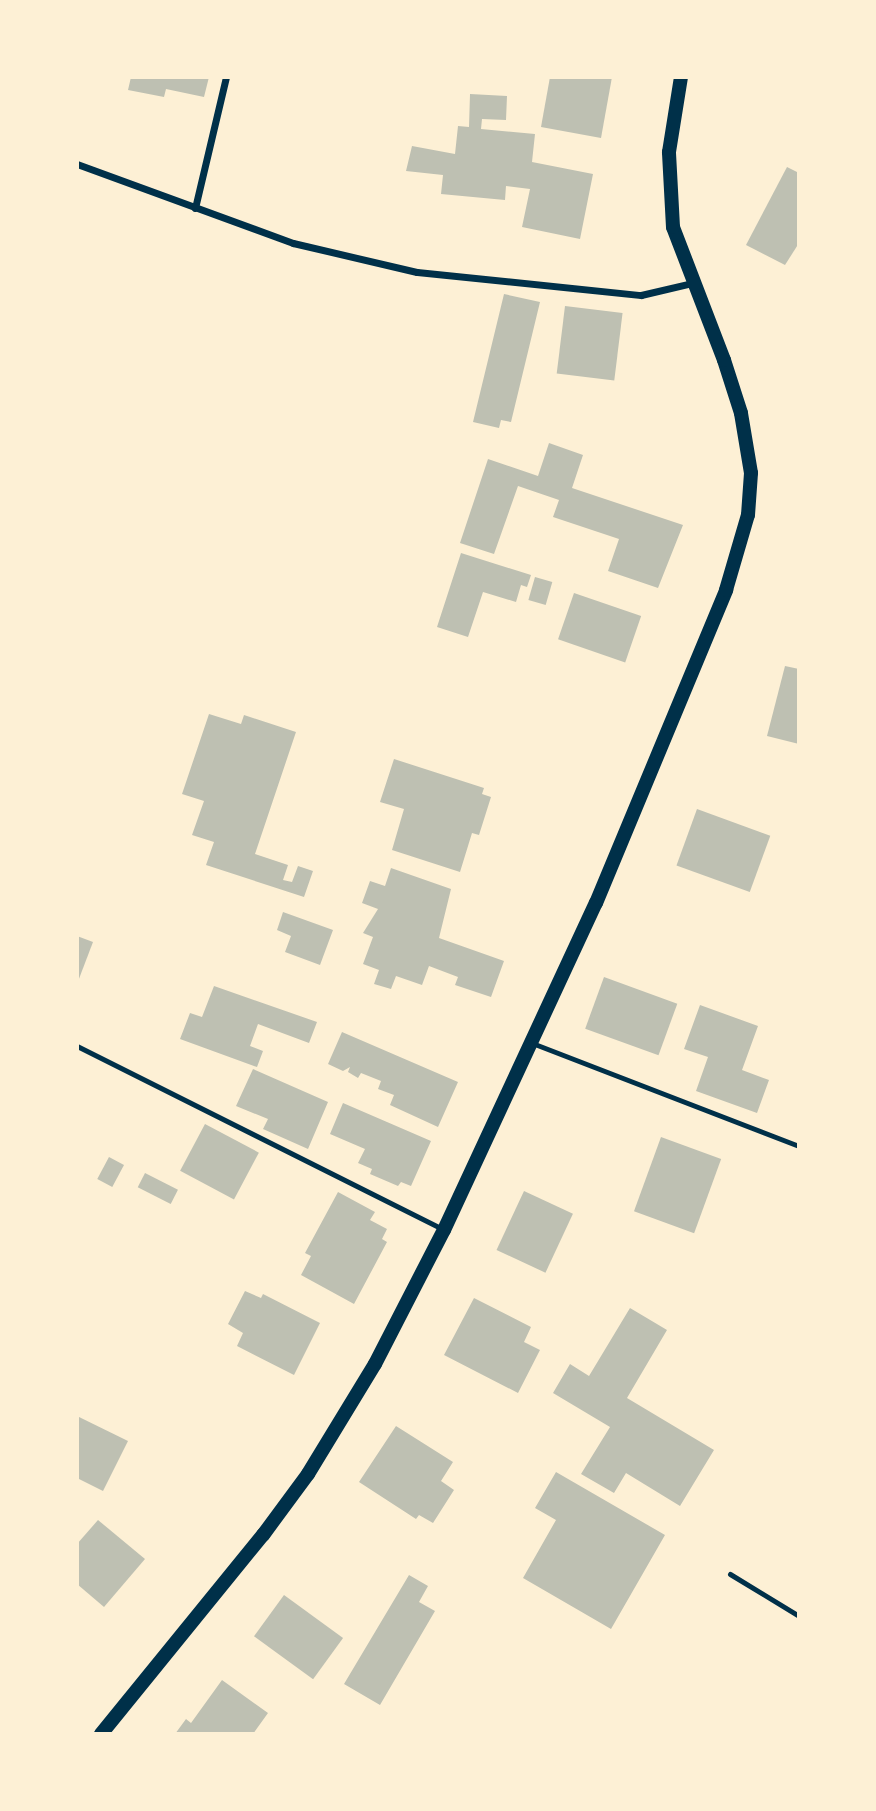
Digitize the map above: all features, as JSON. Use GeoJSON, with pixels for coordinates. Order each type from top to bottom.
{"type":"FeatureCollection","features":[{"type":"Feature","properties":{"kind":"main road"},"geometry":{"type":"LineString","coordinates":[[102,1734],[308,1474],[375,1364],[444,1230],[596,903],[721,602],[745,528],[748,449],[724,360],[692,283],[670,205],[669,152],[681,77]]}},
{"type":"Feature","properties":{"kind":"street"},"geometry":{"type":"LineString","coordinates":[[195,208],[226,77]]}},
{"type":"Feature","properties":{"kind":"street"},"geometry":{"type":"LineString","coordinates":[[77,164],[293,243],[417,272],[641,295],[692,283]]}},
{"type":"Feature","properties":{"kind":"lane"},"geometry":{"type":"LineString","coordinates":[[532,1043],[799,1146]]}},
{"type":"Feature","properties":{"kind":"lane"},"geometry":{"type":"LineString","coordinates":[[77,1046],[444,1230]]}},
{"type":"Feature","properties":{"kind":"lane"},"geometry":{"type":"LineString","coordinates":[[730,1574],[799,1616]]}},
{"type":"Feature","properties":{"kind":"building"},"geometry":{"type":"Polygon","coordinates":[[[131,77],[209,77],[204,97],[166,89],[164,97],[128,90],[131,77]]]}},
{"type":"Feature","properties":{"kind":"building"},"geometry":{"type":"Polygon","coordinates":[[[550,77],[612,77],[601,138],[541,127],[550,77]]]}},
{"type":"Feature","properties":{"kind":"building"},"geometry":{"type":"Polygon","coordinates":[[[470,94],[507,96],[506,120],[482,119],[481,129],[535,134],[532,162],[593,174],[580,239],[522,227],[530,189],[506,186],[505,200],[441,194],[443,175],[406,171],[412,146],[455,154],[458,126],[469,127],[470,94]]]}},
{"type":"Feature","properties":{"kind":"building"},"geometry":{"type":"Polygon","coordinates":[[[787,167],[799,173],[799,243],[785,265],[746,245],[787,167]]]}},
{"type":"Feature","properties":{"kind":"building"},"geometry":{"type":"Polygon","coordinates":[[[504,294],[540,302],[511,422],[501,420],[499,428],[473,422],[504,294]]]}},
{"type":"Feature","properties":{"kind":"building"},"geometry":{"type":"Polygon","coordinates":[[[565,306],[623,313],[614,381],[557,373],[565,306]]]}},
{"type":"Feature","properties":{"kind":"building"},"geometry":{"type":"Polygon","coordinates":[[[549,443],[583,455],[572,488],[683,525],[658,588],[608,571],[619,539],[553,517],[559,500],[518,486],[494,554],[460,543],[488,459],[538,476],[549,443]]]}},
{"type":"Feature","properties":{"kind":"building"},"geometry":{"type":"Polygon","coordinates":[[[461,553],[531,575],[527,587],[521,585],[516,602],[483,592],[468,637],[437,627],[461,553]]]}},
{"type":"Feature","properties":{"kind":"building"},"geometry":{"type":"Polygon","coordinates":[[[535,577],[552,582],[546,605],[528,600],[535,577]]]}},
{"type":"Feature","properties":{"kind":"building"},"geometry":{"type":"Polygon","coordinates":[[[574,593],[641,616],[625,662],[558,639],[574,593]]]}},
{"type":"Feature","properties":{"kind":"building"},"geometry":{"type":"Polygon","coordinates":[[[785,666],[799,669],[799,744],[767,736],[785,666]]]}},
{"type":"Feature","properties":{"kind":"building"},"geometry":{"type":"Polygon","coordinates":[[[209,714],[241,724],[244,715],[296,732],[255,854],[288,865],[283,880],[292,882],[298,866],[313,871],[304,897],[206,865],[214,842],[192,835],[204,801],[182,794],[209,714]]]}},
{"type":"Feature","properties":{"kind":"building"},"geometry":{"type":"Polygon","coordinates":[[[394,759],[484,788],[482,794],[491,797],[479,835],[472,833],[460,872],[392,850],[404,809],[380,802],[394,759]]]}},
{"type":"Feature","properties":{"kind":"building"},"geometry":{"type":"Polygon","coordinates":[[[697,809],[770,836],[750,892],[676,865],[697,809]]]}},
{"type":"Feature","properties":{"kind":"building"},"geometry":{"type":"Polygon","coordinates":[[[391,868],[451,889],[439,938],[504,961],[491,997],[455,985],[458,977],[429,966],[422,985],[396,976],[391,989],[374,984],[379,970],[363,964],[373,937],[363,933],[378,909],[362,903],[370,881],[385,886],[391,868]]]}},
{"type":"Feature","properties":{"kind":"building"},"geometry":{"type":"Polygon","coordinates":[[[283,912],[333,930],[320,965],[285,952],[291,936],[277,930],[283,912]]]}},
{"type":"Feature","properties":{"kind":"building"},"geometry":{"type":"Polygon","coordinates":[[[77,936],[93,942],[77,984],[77,936]]]}},
{"type":"Feature","properties":{"kind":"building"},"geometry":{"type":"Polygon","coordinates":[[[604,977],[677,1004],[658,1055],[585,1029],[604,977]]]}},
{"type":"Feature","properties":{"kind":"building"},"geometry":{"type":"Polygon","coordinates":[[[214,986],[317,1022],[309,1043],[258,1024],[250,1046],[263,1051],[257,1067],[180,1039],[190,1013],[202,1017],[214,986]]]}},
{"type":"Feature","properties":{"kind":"building"},"geometry":{"type":"Polygon","coordinates":[[[700,1005],[758,1026],[742,1070],[769,1080],[757,1113],[696,1091],[708,1057],[684,1049],[700,1005]]]}},
{"type":"Feature","properties":{"kind":"building"},"geometry":{"type":"Polygon","coordinates":[[[342,1032],[458,1082],[438,1127],[390,1105],[394,1095],[378,1089],[381,1081],[361,1073],[358,1078],[348,1072],[350,1067],[343,1071],[328,1064],[342,1032]]]}},
{"type":"Feature","properties":{"kind":"building"},"geometry":{"type":"Polygon","coordinates":[[[253,1069],[328,1102],[308,1149],[263,1129],[268,1119],[236,1106],[253,1069]]]}},
{"type":"Feature","properties":{"kind":"building"},"geometry":{"type":"Polygon","coordinates":[[[343,1103],[431,1141],[411,1186],[401,1182],[398,1186],[370,1174],[372,1169],[358,1163],[365,1149],[330,1134],[343,1103]]]}},
{"type":"Feature","properties":{"kind":"building"},"geometry":{"type":"Polygon","coordinates":[[[205,1124],[259,1153],[234,1199],[180,1171],[205,1124]]]}},
{"type":"Feature","properties":{"kind":"building"},"geometry":{"type":"Polygon","coordinates":[[[661,1137],[721,1159],[694,1233],[634,1211],[661,1137]]]}},
{"type":"Feature","properties":{"kind":"building"},"geometry":{"type":"Polygon","coordinates":[[[109,1157],[124,1165],[112,1187],[97,1179],[109,1157]]]}},
{"type":"Feature","properties":{"kind":"building"},"geometry":{"type":"Polygon","coordinates":[[[145,1173],[178,1190],[171,1204],[138,1187],[145,1173]]]}},
{"type":"Feature","properties":{"kind":"building"},"geometry":{"type":"Polygon","coordinates":[[[524,1191],[573,1214],[545,1273],[497,1250],[524,1191]]]}},
{"type":"Feature","properties":{"kind":"building"},"geometry":{"type":"Polygon","coordinates":[[[338,1192],[375,1212],[370,1220],[387,1229],[382,1239],[387,1242],[354,1304],[301,1275],[311,1256],[305,1253],[338,1192]]]}},
{"type":"Feature","properties":{"kind":"building"},"geometry":{"type":"Polygon","coordinates":[[[245,1291],[261,1298],[263,1294],[320,1323],[294,1375],[237,1346],[243,1333],[228,1324],[245,1291]]]}},
{"type":"Feature","properties":{"kind":"building"},"geometry":{"type":"Polygon","coordinates":[[[474,1298],[531,1327],[524,1342],[540,1350],[518,1393],[444,1355],[474,1298]]]}},
{"type":"Feature","properties":{"kind":"building"},"geometry":{"type":"Polygon","coordinates":[[[630,1308],[667,1330],[627,1398],[714,1450],[680,1506],[626,1473],[614,1493],[581,1474],[610,1427],[553,1393],[570,1364],[589,1376],[630,1308]]]}},
{"type":"Feature","properties":{"kind":"building"},"geometry":{"type":"Polygon","coordinates":[[[77,1416],[128,1441],[103,1491],[77,1478],[77,1416]]]}},
{"type":"Feature","properties":{"kind":"building"},"geometry":{"type":"Polygon","coordinates":[[[396,1426],[453,1462],[441,1481],[454,1490],[433,1523],[419,1515],[416,1519],[359,1482],[396,1426]]]}},
{"type":"Feature","properties":{"kind":"building"},"geometry":{"type":"Polygon","coordinates":[[[556,1472],[665,1535],[611,1629],[523,1578],[556,1520],[535,1508],[556,1472]]]}},
{"type":"Feature","properties":{"kind":"building"},"geometry":{"type":"Polygon","coordinates":[[[98,1520],[145,1559],[104,1607],[77,1584],[77,1544],[98,1520]]]}},
{"type":"Feature","properties":{"kind":"building"},"geometry":{"type":"Polygon","coordinates":[[[409,1575],[428,1586],[419,1602],[435,1611],[380,1705],[344,1684],[409,1575]]]}},
{"type":"Feature","properties":{"kind":"building"},"geometry":{"type":"Polygon","coordinates":[[[284,1595],[343,1638],[313,1679],[254,1636],[284,1595]]]}},
{"type":"Feature","properties":{"kind":"building"},"geometry":{"type":"Polygon","coordinates":[[[222,1680],[268,1713],[253,1734],[175,1734],[186,1719],[191,1723],[222,1680]]]}}]}
